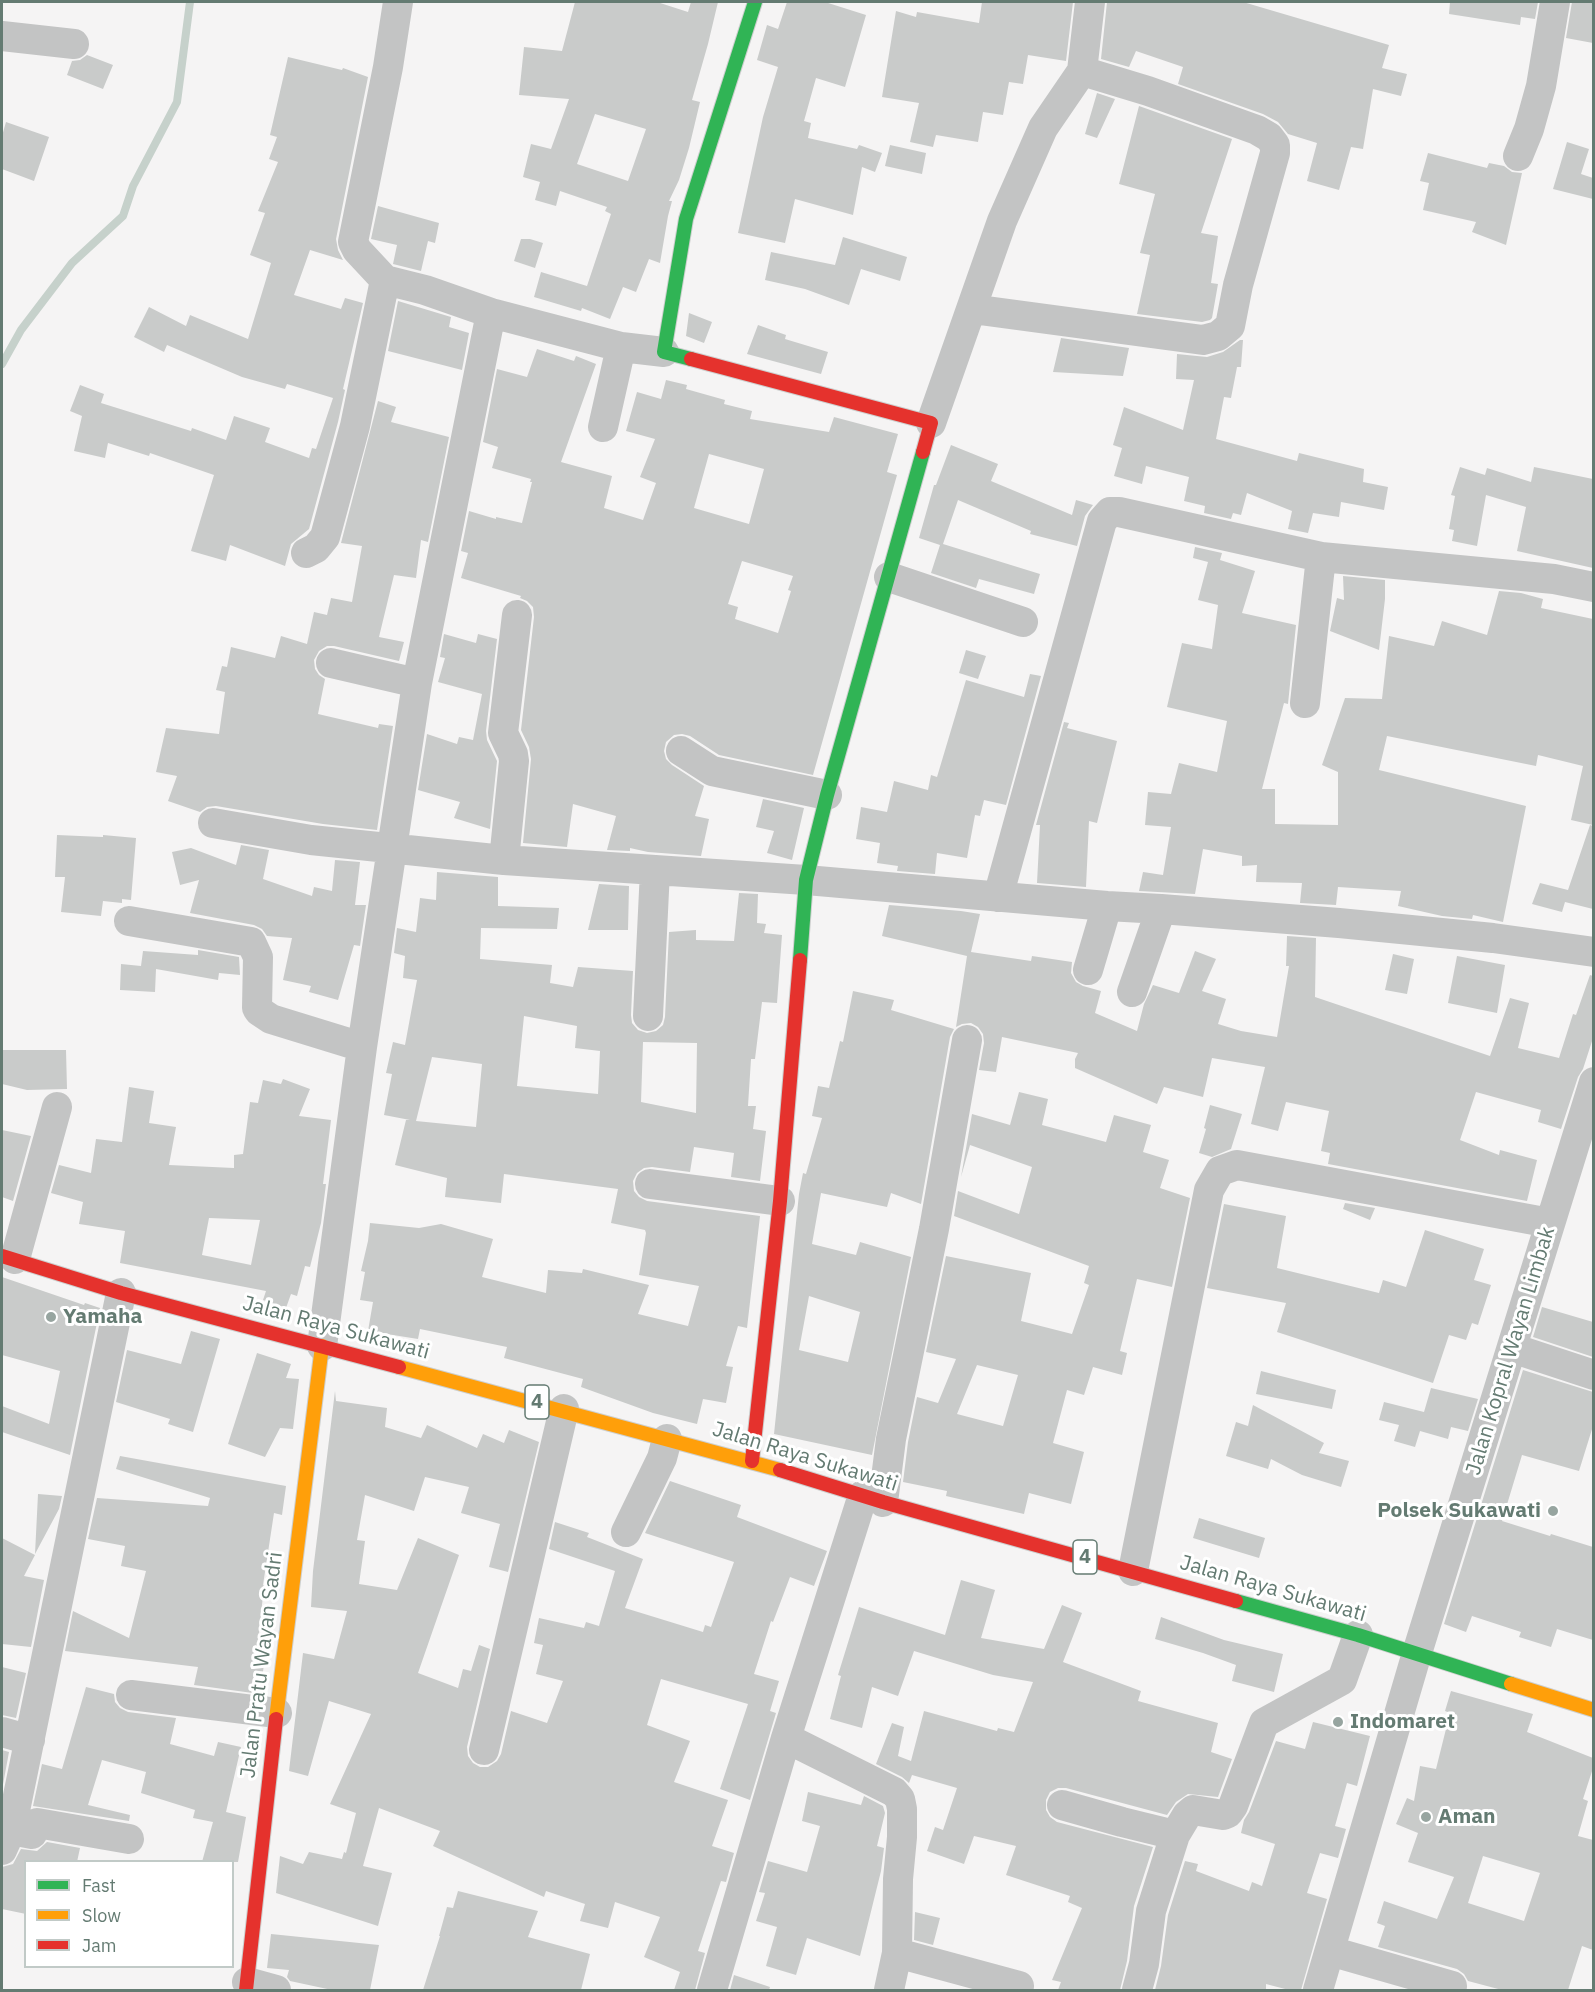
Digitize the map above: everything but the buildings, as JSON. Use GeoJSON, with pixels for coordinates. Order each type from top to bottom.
{"type":"FeatureCollection","features":[{"type":"Feature","properties":{"kind":"main road"},"geometry":{"type":"LineString","coordinates":[[752,1461],[780,1201],[806,880],[827,795],[890,577],[931,423],[664,352],[686,219],[755,2]]}},
{"type":"Feature","properties":{"kind":"main road","name":"Jalan Raya Sukawati"},"geometry":{"type":"LineString","coordinates":[[8,1258],[121,1293],[564,1409],[752,1461],[873,1499],[1358,1635],[1593,1710]]}},
{"type":"Feature","properties":{"kind":"main road","name":"Jalan Pratu Wayan Sadri"},"geometry":{"type":"LineString","coordinates":[[247,1986],[277,1713],[322,1346]]}},
{"type":"Feature","properties":{"kind":"street"},"geometry":{"type":"LineString","coordinates":[[398,2],[388,68],[353,242],[357,250],[385,280],[425,290],[491,313],[621,347],[664,352]]}},
{"type":"Feature","properties":{"kind":"street"},"geometry":{"type":"LineString","coordinates":[[931,423],[1002,221],[1043,128],[1082,70],[1090,2]]}},
{"type":"Feature","properties":{"kind":"street"},"geometry":{"type":"LineString","coordinates":[[1518,156],[1529,129],[1541,86],[1555,2]]}},
{"type":"Feature","properties":{"kind":"street"},"geometry":{"type":"LineString","coordinates":[[2,36],[74,44]]}},
{"type":"Feature","properties":{"kind":"street"},"geometry":{"type":"LineString","coordinates":[[972,309],[1203,340],[1218,336],[1230,326],[1238,285],[1275,153],[1275,145],[1269,136],[1257,130],[1082,70]]}},
{"type":"Feature","properties":{"kind":"street"},"geometry":{"type":"LineString","coordinates":[[306,553],[316,548],[325,537],[355,426],[385,280]]}},
{"type":"Feature","properties":{"kind":"street"},"geometry":{"type":"LineString","coordinates":[[322,1346],[362,1047],[417,683],[491,313]]}},
{"type":"Feature","properties":{"kind":"street"},"geometry":{"type":"LineString","coordinates":[[603,428],[621,347]]}},
{"type":"Feature","properties":{"kind":"street"},"geometry":{"type":"LineString","coordinates":[[998,897],[1104,517],[1110,512],[1119,512],[1321,557],[1554,579],[1593,587]]}},
{"type":"Feature","properties":{"kind":"street"},"geometry":{"type":"LineString","coordinates":[[1305,703],[1321,557]]}},
{"type":"Feature","properties":{"kind":"street"},"geometry":{"type":"LineString","coordinates":[[890,577],[1023,622]]}},
{"type":"Feature","properties":{"kind":"street"},"geometry":{"type":"LineString","coordinates":[[504,860],[514,761],[503,734],[518,615]]}},
{"type":"Feature","properties":{"kind":"street"},"geometry":{"type":"LineString","coordinates":[[331,663],[417,683]]}},
{"type":"Feature","properties":{"kind":"street"},"geometry":{"type":"LineString","coordinates":[[681,751],[712,771],[827,795]]}},
{"type":"Feature","properties":{"kind":"street"},"geometry":{"type":"LineString","coordinates":[[213,823],[311,840],[504,860],[806,880],[1161,909],[1493,938],[1593,952]]}},
{"type":"Feature","properties":{"kind":"street"},"geometry":{"type":"LineString","coordinates":[[648,1016],[655,870]]}},
{"type":"Feature","properties":{"kind":"street"},"geometry":{"type":"LineString","coordinates":[[1088,970],[1107,906]]}},
{"type":"Feature","properties":{"kind":"street"},"geometry":{"type":"LineString","coordinates":[[1132,993],[1161,909]]}},
{"type":"Feature","properties":{"kind":"street"},"geometry":{"type":"LineString","coordinates":[[129,921],[251,942],[258,957],[257,1008],[259,1011],[271,1019],[362,1047]]}},
{"type":"Feature","properties":{"kind":"street"},"geometry":{"type":"LineString","coordinates":[[712,1990],[786,1738],[873,1499],[891,1439],[934,1229],[967,1040]]}},
{"type":"Feature","properties":{"kind":"street","name":"Jalan Kopral Wayan Limbak"},"geometry":{"type":"LineString","coordinates":[[1318,1990],[1417,1653],[1593,1082]]}},
{"type":"Feature","properties":{"kind":"street"},"geometry":{"type":"LineString","coordinates":[[8,1258],[57,1107]]}},
{"type":"Feature","properties":{"kind":"street"},"geometry":{"type":"LineString","coordinates":[[1133,1571],[1209,1190],[1220,1171],[1237,1165],[1550,1223]]}},
{"type":"Feature","properties":{"kind":"street"},"geometry":{"type":"LineString","coordinates":[[650,1184],[780,1201]]}},
{"type":"Feature","properties":{"kind":"street"},"geometry":{"type":"LineString","coordinates":[[121,1293],[30,1740],[6,1840],[32,1834],[37,1823],[129,1839]]}},
{"type":"Feature","properties":{"kind":"street"},"geometry":{"type":"LineString","coordinates":[[1512,1348],[1593,1375]]}},
{"type":"Feature","properties":{"kind":"street"},"geometry":{"type":"LineString","coordinates":[[484,1750],[564,1409]]}},
{"type":"Feature","properties":{"kind":"street"},"geometry":{"type":"LineString","coordinates":[[626,1532],[662,1458],[667,1439]]}},
{"type":"Feature","properties":{"kind":"street"},"geometry":{"type":"LineString","coordinates":[[1137,1990],[1144,1964],[1151,1911],[1175,1835],[1187,1815],[1193,1810],[1223,1815],[1230,1810],[1264,1723],[1342,1680],[1358,1635]]}},
{"type":"Feature","properties":{"kind":"street"},"geometry":{"type":"LineString","coordinates":[[130,1695],[277,1713]]}},
{"type":"Feature","properties":{"kind":"street"},"geometry":{"type":"LineString","coordinates":[[2,1732],[30,1740]]}},
{"type":"Feature","properties":{"kind":"street"},"geometry":{"type":"LineString","coordinates":[[786,1738],[894,1792],[900,1799],[902,1837],[898,1879],[897,1953],[889,1990]]}},
{"type":"Feature","properties":{"kind":"street"},"geometry":{"type":"LineString","coordinates":[[1062,1805],[1175,1835]]}},
{"type":"Feature","properties":{"kind":"street"},"geometry":{"type":"LineString","coordinates":[[1330,1951],[1452,1986]]}},
{"type":"Feature","properties":{"kind":"street"},"geometry":{"type":"LineString","coordinates":[[897,1953],[1019,1986]]}},
{"type":"Feature","properties":{"kind":"street"},"geometry":{"type":"LineString","coordinates":[[247,1986],[276,1990]]}},
{"type":"Feature","properties":{"kind":"waterway"},"geometry":{"type":"LineString","coordinates":[[2,364],[21,330],[72,263],[123,216],[133,186],[177,102],[190,2]]}},
{"type":"Feature","properties":{"kind":"traffic: fast"},"geometry":{"type":"LineString","coordinates":[[691,359],[664,352],[686,219],[755,2]]}},
{"type":"Feature","properties":{"kind":"traffic: fast"},"geometry":{"type":"LineString","coordinates":[[800,960],[806,880],[827,795],[923,452]]}},
{"type":"Feature","properties":{"kind":"traffic: fast"},"geometry":{"type":"LineString","coordinates":[[1236,1601],[1358,1635],[1511,1684]]}},
{"type":"Feature","properties":{"kind":"traffic: slow"},"geometry":{"type":"LineString","coordinates":[[276,1719],[322,1346]]}},
{"type":"Feature","properties":{"kind":"traffic: slow"},"geometry":{"type":"LineString","coordinates":[[399,1367],[780,1470]]}},
{"type":"Feature","properties":{"kind":"traffic: slow"},"geometry":{"type":"LineString","coordinates":[[1511,1684],[1594,1710]]}},
{"type":"Feature","properties":{"kind":"traffic: jam"},"geometry":{"type":"LineString","coordinates":[[691,359],[931,423],[923,452]]}},
{"type":"Feature","properties":{"kind":"traffic: jam"},"geometry":{"type":"LineString","coordinates":[[752,1461],[780,1201],[800,960]]}},
{"type":"Feature","properties":{"kind":"traffic: jam"},"geometry":{"type":"LineString","coordinates":[[2,1256],[121,1293],[399,1367]]}},
{"type":"Feature","properties":{"kind":"traffic: jam"},"geometry":{"type":"LineString","coordinates":[[780,1470],[883,1502],[1236,1601]]}},
{"type":"Feature","properties":{"kind":"traffic: jam"},"geometry":{"type":"LineString","coordinates":[[246,1990],[276,1719]]}},
{"type":"Feature","properties":{"kind":"place","name":"Yamaha"},"geometry":{"type":"Point","coordinates":[51,1317]}},
{"type":"Feature","properties":{"kind":"place","name":"Polsek Sukawati"},"geometry":{"type":"Point","coordinates":[1553,1511]}},
{"type":"Feature","properties":{"kind":"place","name":"Indomaret"},"geometry":{"type":"Point","coordinates":[1338,1722]}},
{"type":"Feature","properties":{"kind":"place","name":"Aman"},"geometry":{"type":"Point","coordinates":[1426,1817]}}]}
